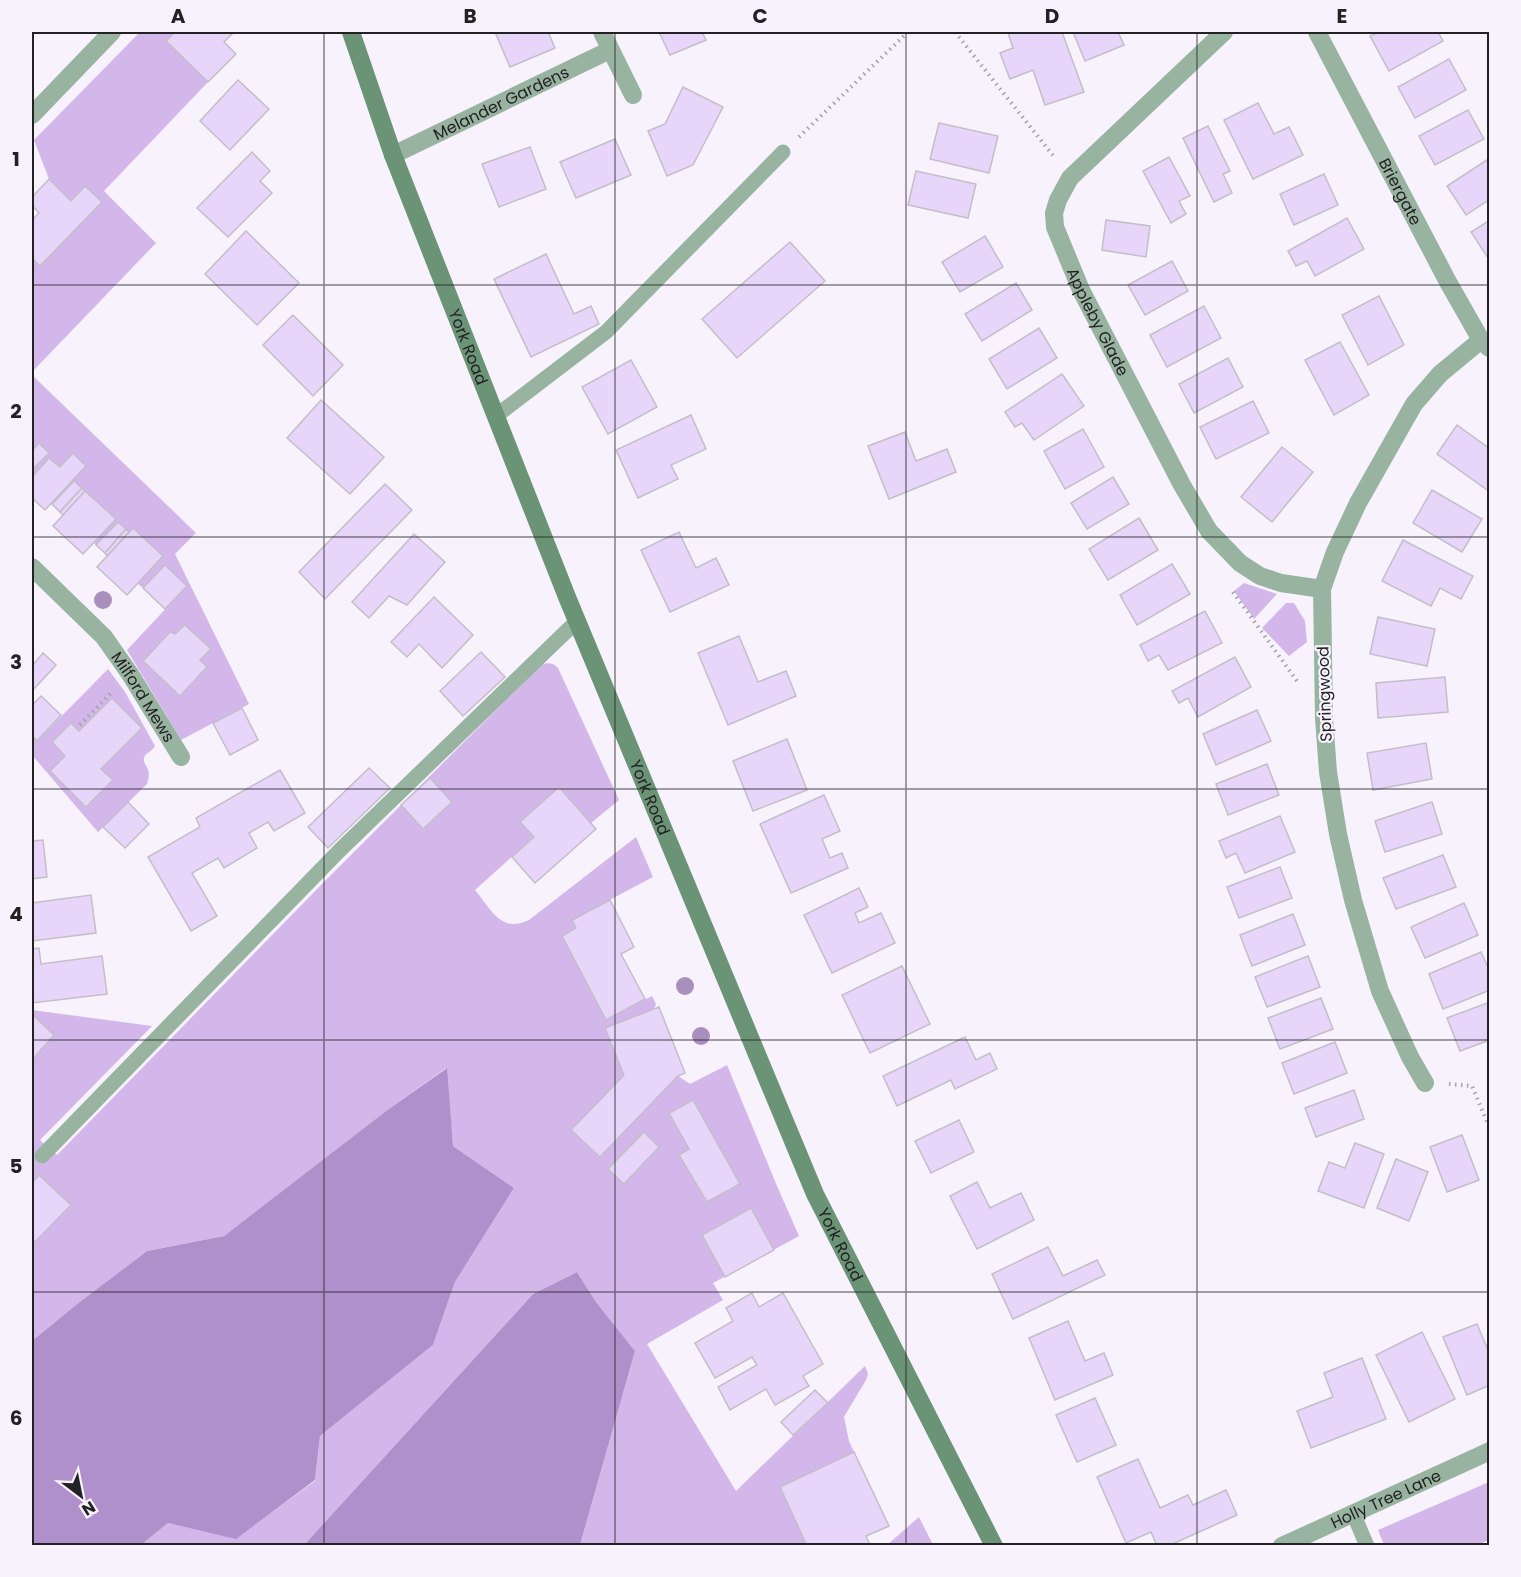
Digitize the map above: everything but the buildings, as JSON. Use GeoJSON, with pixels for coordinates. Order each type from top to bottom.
{"type":"FeatureCollection","features":[{"type":"Feature","properties":{"kind":"street"},"geometry":{"type":"LineString","coordinates":[[32,115],[112,32]]}},
{"type":"Feature","properties":{"kind":"street","name":"York Road"},"geometry":{"type":"LineString","coordinates":[[351,32],[393,155],[577,621],[815,1194],[994,1545]]}},
{"type":"Feature","properties":{"kind":"street"},"geometry":{"type":"LineString","coordinates":[[602,32],[633,95]]}},
{"type":"Feature","properties":{"kind":"street","name":"Appleby Glade"},"geometry":{"type":"LineString","coordinates":[[1224,32],[1070,178],[1054,213],[1055,228],[1081,290],[1182,485],[1209,531],[1240,563],[1260,576],[1281,584],[1322,589]]}},
{"type":"Feature","properties":{"kind":"street","name":"Briergate"},"geometry":{"type":"LineString","coordinates":[[1317,32],[1448,282],[1485,344]]}},
{"type":"Feature","properties":{"kind":"street","name":"Melander Gardens"},"geometry":{"type":"LineString","coordinates":[[393,155],[610,51]]}},
{"type":"Feature","properties":{"kind":"street","name":"Springwood"},"geometry":{"type":"LineString","coordinates":[[1425,1083],[1410,1057],[1380,991],[1353,900],[1338,834],[1328,772],[1323,717],[1322,589],[1335,552],[1358,503],[1414,404],[1440,374],[1485,344]]}},
{"type":"Feature","properties":{"kind":"street","name":"Milford Mews"},"geometry":{"type":"LineString","coordinates":[[32,567],[104,637],[130,674],[181,757]]}},
{"type":"Feature","properties":{"kind":"street","name":"Holly Tree Lane"},"geometry":{"type":"LineString","coordinates":[[1282,1545],[1490,1451]]}},
{"type":"Feature","properties":{"kind":"lane"},"geometry":{"type":"LineString","coordinates":[[496,416],[606,332],[783,152]]}},
{"type":"Feature","properties":{"kind":"lane"},"geometry":{"type":"LineString","coordinates":[[42,1156],[340,850],[577,621]]}},
{"type":"Feature","properties":{"kind":"lane"},"geometry":{"type":"LineString","coordinates":[[1353,1513],[1367,1545]]}},
{"type":"Feature","properties":{"kind":"path"},"geometry":{"type":"LineString","coordinates":[[783,152],[908,32]]}},
{"type":"Feature","properties":{"kind":"path"},"geometry":{"type":"LineString","coordinates":[[955,32],[1070,178]]}},
{"type":"Feature","properties":{"kind":"path"},"geometry":{"type":"LineString","coordinates":[[1227,583],[1323,717]]}},
{"type":"Feature","properties":{"kind":"path"},"geometry":{"type":"LineString","coordinates":[[80,725],[130,674]]}},
{"type":"Feature","properties":{"kind":"path"},"geometry":{"type":"LineString","coordinates":[[1425,1083],[1472,1086],[1490,1129]]}},
{"type":"Feature","properties":{"kind":"shaded area"},"geometry":{"type":"Polygon","coordinates":[[[140,32],[175,32],[166,41],[208,82],[104,191],[156,243],[32,372],[32,258],[40,266],[71,201],[49,179],[34,140],[140,32]]]}},
{"type":"Feature","properties":{"kind":"shaded area"},"geometry":{"type":"Polygon","coordinates":[[[32,375],[196,533],[175,554],[249,704],[181,740],[127,650],[187,586],[165,565],[143,588],[137,583],[163,556],[133,528],[129,532],[118,522],[96,545],[94,543],[115,519],[74,481],[51,503],[86,466],[73,454],[60,467],[49,458],[32,477],[32,470],[49,453],[39,443],[32,451],[32,375]]]}},
{"type":"Feature","properties":{"kind":"shaded area"},"geometry":{"type":"Polygon","coordinates":[[[1244,583],[1277,594],[1254,619],[1234,591],[1244,583]]]}},
{"type":"Feature","properties":{"kind":"shaded area"},"geometry":{"type":"Polygon","coordinates":[[[1286,603],[1294,603],[1305,621],[1307,642],[1289,656],[1262,628],[1286,603]]]}},
{"type":"Feature","properties":{"kind":"shaded area"},"geometry":{"type":"Polygon","coordinates":[[[553,664],[558,668],[619,800],[591,823],[559,787],[520,822],[534,837],[475,890],[492,912],[504,922],[519,924],[529,920],[636,837],[653,877],[572,920],[576,928],[562,936],[606,1020],[652,996],[656,1004],[654,1009],[605,1028],[624,1075],[571,1130],[600,1157],[678,1076],[690,1084],[727,1065],[799,1236],[713,1283],[723,1300],[647,1344],[736,1491],[865,1366],[868,1374],[866,1380],[844,1417],[854,1452],[780,1487],[807,1545],[580,1545],[635,1351],[596,1302],[577,1272],[533,1294],[304,1545],[141,1545],[168,1523],[236,1538],[315,1481],[320,1436],[433,1345],[455,1282],[514,1188],[453,1146],[446,1068],[386,1111],[224,1236],[147,1251],[32,1341],[32,1060],[54,1035],[32,1014],[32,1010],[152,1026],[40,1140],[57,1155],[325,881],[541,665],[553,664]],[[692,1100],[669,1114],[689,1149],[680,1155],[706,1202],[740,1184],[692,1100]]]}},
{"type":"Feature","properties":{"kind":"shaded area"},"geometry":{"type":"Polygon","coordinates":[[[108,669],[125,692],[155,746],[144,758],[149,774],[147,784],[98,832],[32,755],[32,736],[37,741],[108,669]]]}},
{"type":"Feature","properties":{"kind":"shaded area"},"geometry":{"type":"Polygon","coordinates":[[[447,1068],[453,1146],[514,1188],[455,1282],[433,1345],[320,1436],[315,1480],[236,1539],[168,1523],[141,1545],[32,1545],[32,1341],[147,1251],[224,1236],[386,1111],[447,1068]]]}},
{"type":"Feature","properties":{"kind":"shaded area"},"geometry":{"type":"Polygon","coordinates":[[[577,1272],[596,1302],[635,1351],[580,1545],[304,1545],[533,1294],[577,1272]]]}},
{"type":"Feature","properties":{"kind":"shaded area"},"geometry":{"type":"Polygon","coordinates":[[[1489,1482],[1489,1540],[1477,1545],[1384,1545],[1378,1530],[1489,1482]]]}},
{"type":"Feature","properties":{"kind":"shaded area"},"geometry":{"type":"Polygon","coordinates":[[[919,1517],[933,1545],[887,1545],[919,1517]]]}}]}
